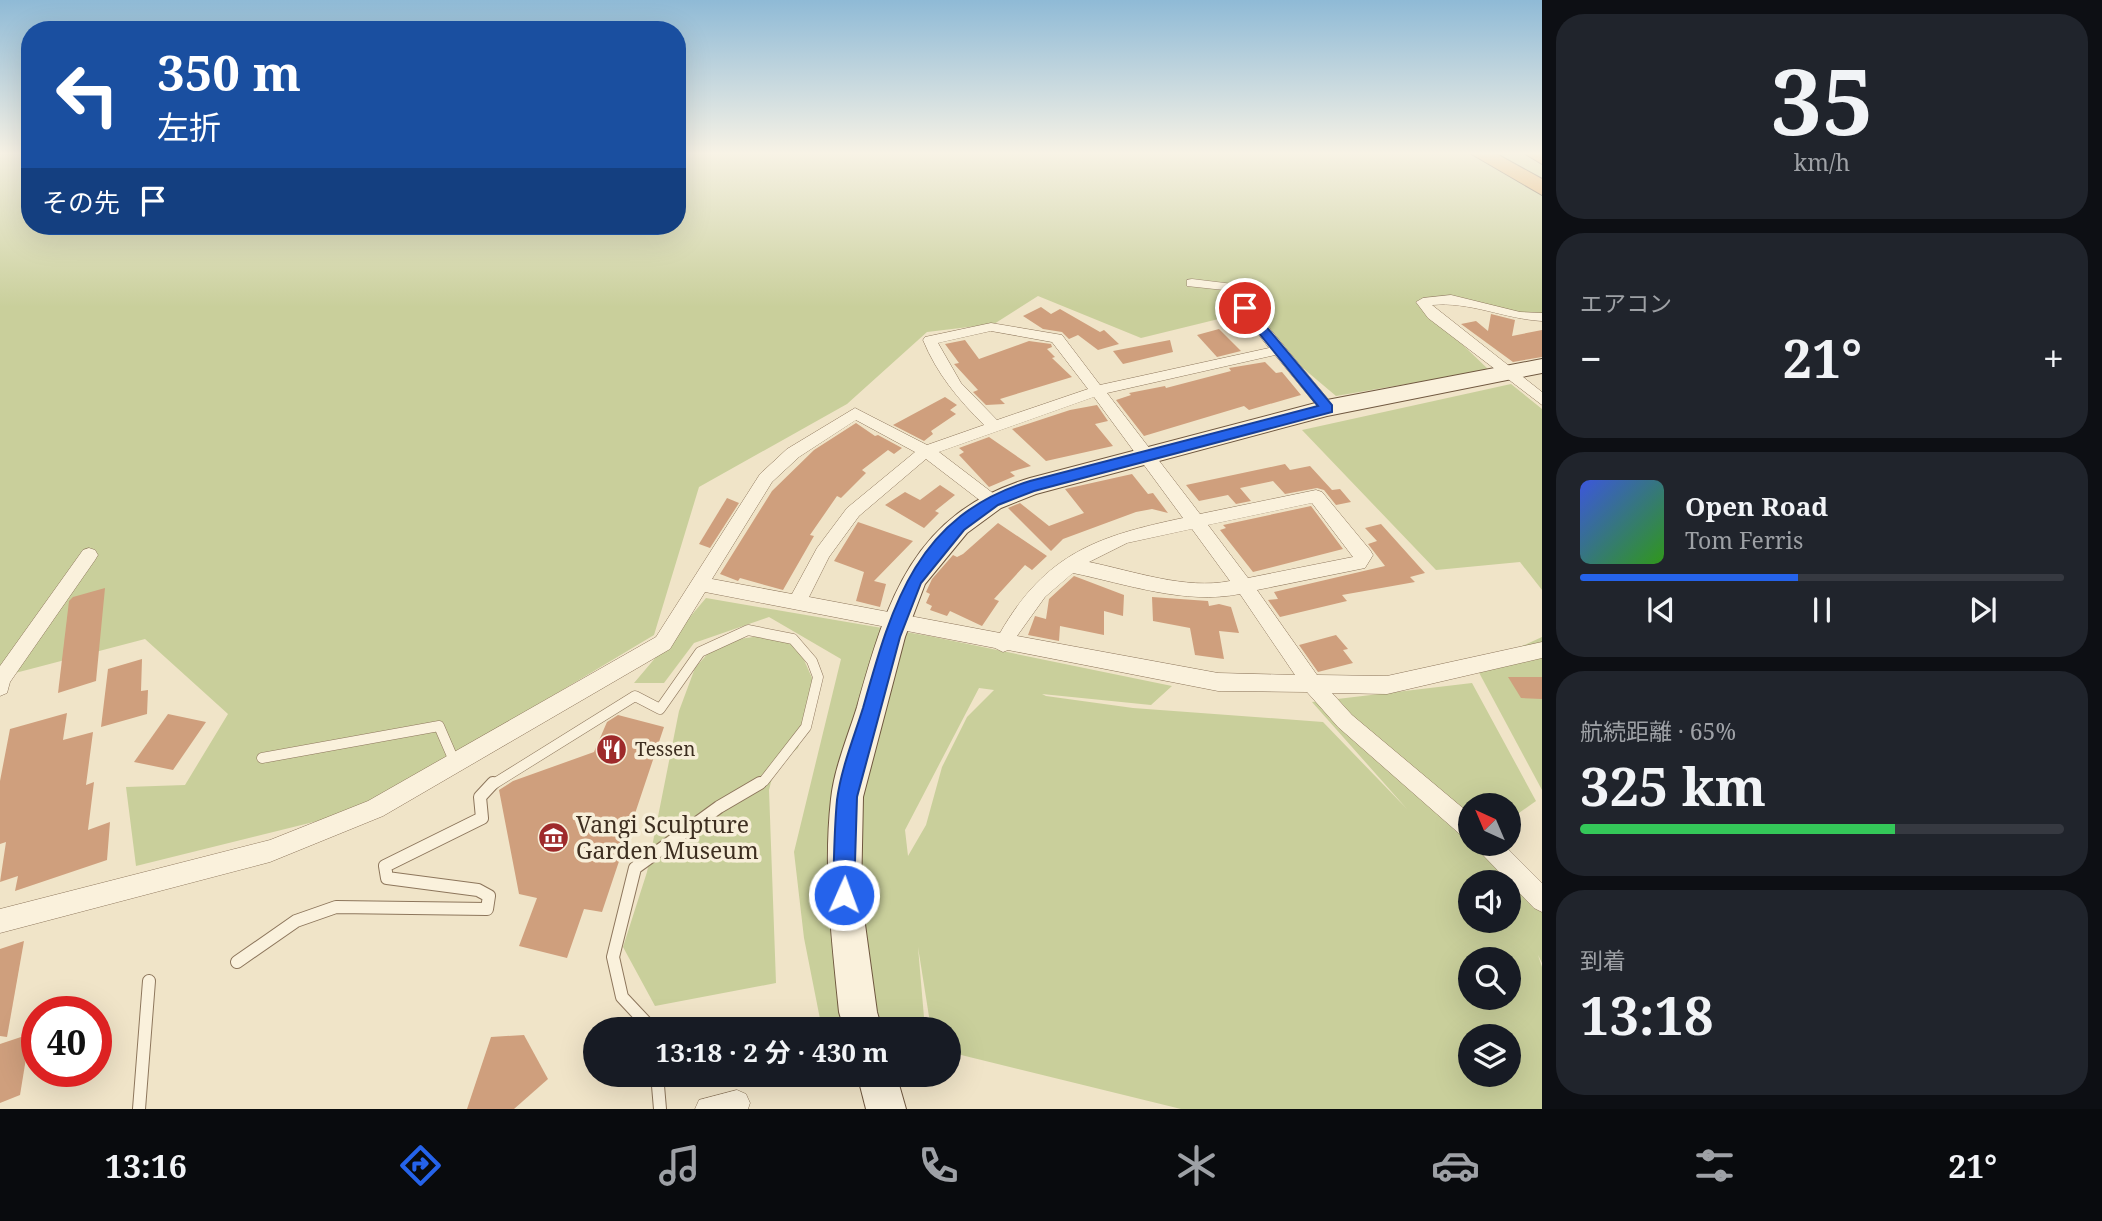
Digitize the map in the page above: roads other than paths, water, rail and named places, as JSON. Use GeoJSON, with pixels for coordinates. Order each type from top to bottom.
{"type":"FeatureCollection","features":[{"type":"Feature","properties":{"kind":"street"},"geometry":{"type":"LineString","coordinates":[[1192,283],[1228,287],[1327,408]]}},
{"type":"Feature","properties":{"kind":"street"},"geometry":{"type":"LineString","coordinates":[[1542,317],[1520,316],[1451,299],[1423,302],[1433,315],[1542,400]]}},
{"type":"Feature","properties":{"kind":"street"},"geometry":{"type":"LineString","coordinates":[[993,425],[951,384],[940,367],[930,340],[991,327],[1057,338],[1099,390],[1245,587],[1313,685],[1345,721],[1458,818]]}},
{"type":"Feature","properties":{"kind":"street"},"geometry":{"type":"LineString","coordinates":[[797,602],[823,553],[853,512],[926,451],[993,425],[1099,390],[1278,350]]}},
{"type":"Feature","properties":{"kind":"street"},"geometry":{"type":"LineString","coordinates":[[859,1017],[844,895],[847,797],[891,637],[914,579],[958,526],[992,501],[1030,487],[1148,458],[1327,408],[1542,366]]}},
{"type":"Feature","properties":{"kind":"street"},"geometry":{"type":"LineString","coordinates":[[0,921],[270,851],[375,809],[663,643],[766,478],[793,453],[855,413],[926,451],[992,501]]}},
{"type":"Feature","properties":{"kind":"street"},"geometry":{"type":"LineString","coordinates":[[1003,643],[1020,611],[1045,584],[1069,565],[1097,548],[1124,537],[1316,496],[1364,555],[1360,563],[1217,591],[1189,589],[1069,565]]}},
{"type":"Feature","properties":{"kind":"street"},"geometry":{"type":"LineString","coordinates":[[0,682],[89,555]]}},
{"type":"Feature","properties":{"kind":"street"},"geometry":{"type":"LineString","coordinates":[[701,584],[1218,682],[1387,685],[1542,650]]}},
{"type":"Feature","properties":{"kind":"street"},"geometry":{"type":"LineString","coordinates":[[1500,856],[1542,900]]}},
{"type":"Feature","properties":{"kind":"street"},"geometry":{"type":"LineString","coordinates":[[880,1087],[886,1109]]}},
{"type":"Feature","properties":{"kind":"street"},"geometry":{"type":"LineString","coordinates":[[708,1109],[737,1104]]}},
{"type":"Feature","properties":{"kind":"lane"},"geometry":{"type":"LineString","coordinates":[[237,961],[296,921],[336,907],[487,909],[489,896],[478,890],[387,878],[385,866],[482,818],[480,797],[498,778],[635,696],[660,709],[700,652],[748,631],[793,639],[812,661],[818,677],[806,727],[764,781],[719,807],[635,868],[613,957],[622,997],[641,1017]]}},
{"type":"Feature","properties":{"kind":"lane"},"geometry":{"type":"LineString","coordinates":[[262,758],[439,726],[455,763]]}},
{"type":"Feature","properties":{"kind":"lane"},"geometry":{"type":"LineString","coordinates":[[139,1109],[149,981]]}},
{"type":"Feature","properties":{"kind":"lane"},"geometry":{"type":"LineString","coordinates":[[658,1087],[660,1109]]}},
{"type":"Feature","properties":{"kind":"place","name":"Tessen"},"geometry":{"type":"Point","coordinates":[612,749]}},
{"type":"Feature","properties":{"kind":"place","name":"Vangi Sculpture Garden Museum"},"geometry":{"type":"Point","coordinates":[553,838]}}]}
